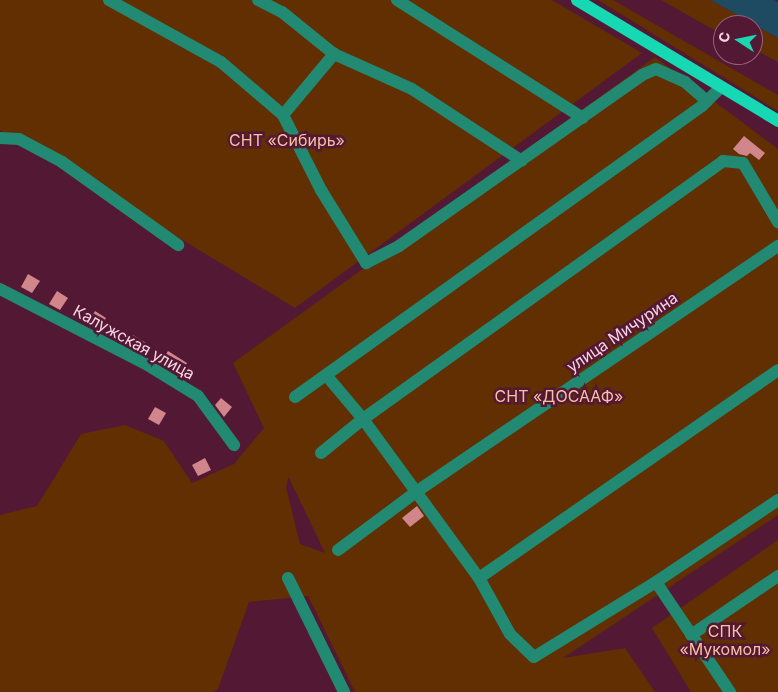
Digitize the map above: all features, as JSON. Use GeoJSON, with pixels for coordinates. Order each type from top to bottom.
{"type":"FeatureCollection","features":[{"type":"Feature","properties":{"kind":"main road"},"geometry":{"type":"LineString","coordinates":[[577,0],[778,121]]}},
{"type":"Feature","properties":{"kind":"street"},"geometry":{"type":"LineString","coordinates":[[109,0],[221,62],[283,115],[321,190],[366,263],[399,246],[642,75],[656,69],[684,82],[707,101]]}},
{"type":"Feature","properties":{"kind":"street"},"geometry":{"type":"LineString","coordinates":[[258,0],[282,12],[334,54],[412,89],[522,161]]}},
{"type":"Feature","properties":{"kind":"street"},"geometry":{"type":"LineString","coordinates":[[282,12],[289,0]]}},
{"type":"Feature","properties":{"kind":"street"},"geometry":{"type":"LineString","coordinates":[[397,0],[583,118]]}},
{"type":"Feature","properties":{"kind":"street"},"geometry":{"type":"LineString","coordinates":[[283,115],[334,54]]}},
{"type":"Feature","properties":{"kind":"street"},"geometry":{"type":"LineString","coordinates":[[295,397],[707,101],[721,87]]}},
{"type":"Feature","properties":{"kind":"street"},"geometry":{"type":"LineString","coordinates":[[0,138],[20,139],[62,162],[178,245]]}},
{"type":"Feature","properties":{"kind":"street"},"geometry":{"type":"LineString","coordinates":[[321,453],[363,419],[723,161],[743,163],[778,222]]}},
{"type":"Feature","properties":{"kind":"street","name":"улица Мичурина"},"geometry":{"type":"LineString","coordinates":[[338,550],[416,492],[778,246]]}},
{"type":"Feature","properties":{"kind":"street","name":"Калужская улица"},"geometry":{"type":"LineString","coordinates":[[0,289],[144,363],[198,396],[234,445]]}},
{"type":"Feature","properties":{"kind":"street"},"geometry":{"type":"LineString","coordinates":[[479,578],[778,370]]}},
{"type":"Feature","properties":{"kind":"street"},"geometry":{"type":"LineString","coordinates":[[326,375],[363,419],[479,578],[510,634],[534,657],[656,582],[778,500]]}},
{"type":"Feature","properties":{"kind":"street"},"geometry":{"type":"LineString","coordinates":[[692,635],[778,576]]}},
{"type":"Feature","properties":{"kind":"street"},"geometry":{"type":"LineString","coordinates":[[288,578],[344,692]]}},
{"type":"Feature","properties":{"kind":"street"},"geometry":{"type":"LineString","coordinates":[[656,582],[730,692]]}},
{"type":"Feature","properties":{"kind":"green space","name":"СНТ «Сибирь»"},"geometry":{"type":"Polygon","coordinates":[[[0,0],[552,0],[642,53],[295,308],[0,130],[0,0]]]}},
{"type":"Feature","properties":{"kind":"green space"},"geometry":{"type":"Polygon","coordinates":[[[598,0],[613,0],[713,58],[713,65],[726,65],[778,95],[778,111],[598,0]]]}},
{"type":"Feature","properties":{"kind":"green space"},"geometry":{"type":"Polygon","coordinates":[[[661,0],[711,0],[737,15],[713,15],[713,29],[661,0]]]}},
{"type":"Feature","properties":{"kind":"green space"},"geometry":{"type":"Polygon","coordinates":[[[763,29],[778,38],[778,62],[763,54],[763,29]]]}},
{"type":"Feature","properties":{"kind":"green space","name":"СНТ «ДОСААФ»"},"geometry":{"type":"Polygon","coordinates":[[[655,57],[778,149],[778,515],[563,658],[625,648],[655,692],[355,692],[308,596],[249,602],[218,689],[213,692],[0,692],[0,515],[37,506],[81,434],[125,425],[164,441],[192,483],[234,464],[264,428],[233,363],[655,57]],[[289,478],[286,487],[300,544],[325,553],[289,478]]]}},
{"type":"Feature","properties":{"kind":"green space","name":"СПК «Мукомол»"},"geometry":{"type":"Polygon","coordinates":[[[778,540],[778,692],[691,692],[652,628],[778,540]]]}},
{"type":"Feature","properties":{"kind":"water"},"geometry":{"type":"Polygon","coordinates":[[[711,0],[774,0],[778,2],[778,38],[763,29],[763,15],[737,15],[711,0]]]}},
{"type":"Feature","properties":{"kind":"building"},"geometry":{"type":"Polygon","coordinates":[[[744,136],[765,153],[759,160],[750,153],[747,156],[739,154],[733,149],[744,136]]]}},
{"type":"Feature","properties":{"kind":"building"},"geometry":{"type":"Polygon","coordinates":[[[28,274],[40,281],[32,293],[21,287],[28,274]]]}},
{"type":"Feature","properties":{"kind":"building"},"geometry":{"type":"Polygon","coordinates":[[[57,291],[68,298],[60,310],[49,304],[57,291]]]}},
{"type":"Feature","properties":{"kind":"building"},"geometry":{"type":"Polygon","coordinates":[[[95,311],[106,318],[99,330],[88,324],[95,311]]]}},
{"type":"Feature","properties":{"kind":"building"},"geometry":{"type":"Polygon","coordinates":[[[133,335],[151,346],[146,355],[127,345],[133,335]]]}},
{"type":"Feature","properties":{"kind":"building"},"geometry":{"type":"Polygon","coordinates":[[[168,351],[187,363],[180,375],[160,363],[168,351]]]}},
{"type":"Feature","properties":{"kind":"building"},"geometry":{"type":"Polygon","coordinates":[[[221,398],[232,407],[224,417],[215,405],[221,398]]]}},
{"type":"Feature","properties":{"kind":"building"},"geometry":{"type":"Polygon","coordinates":[[[155,407],[166,413],[159,425],[148,419],[155,407]]]}},
{"type":"Feature","properties":{"kind":"building"},"geometry":{"type":"Polygon","coordinates":[[[205,458],[211,470],[198,476],[192,465],[205,458]]]}},
{"type":"Feature","properties":{"kind":"building"},"geometry":{"type":"Polygon","coordinates":[[[417,506],[424,516],[410,527],[402,518],[417,506]]]}}]}
